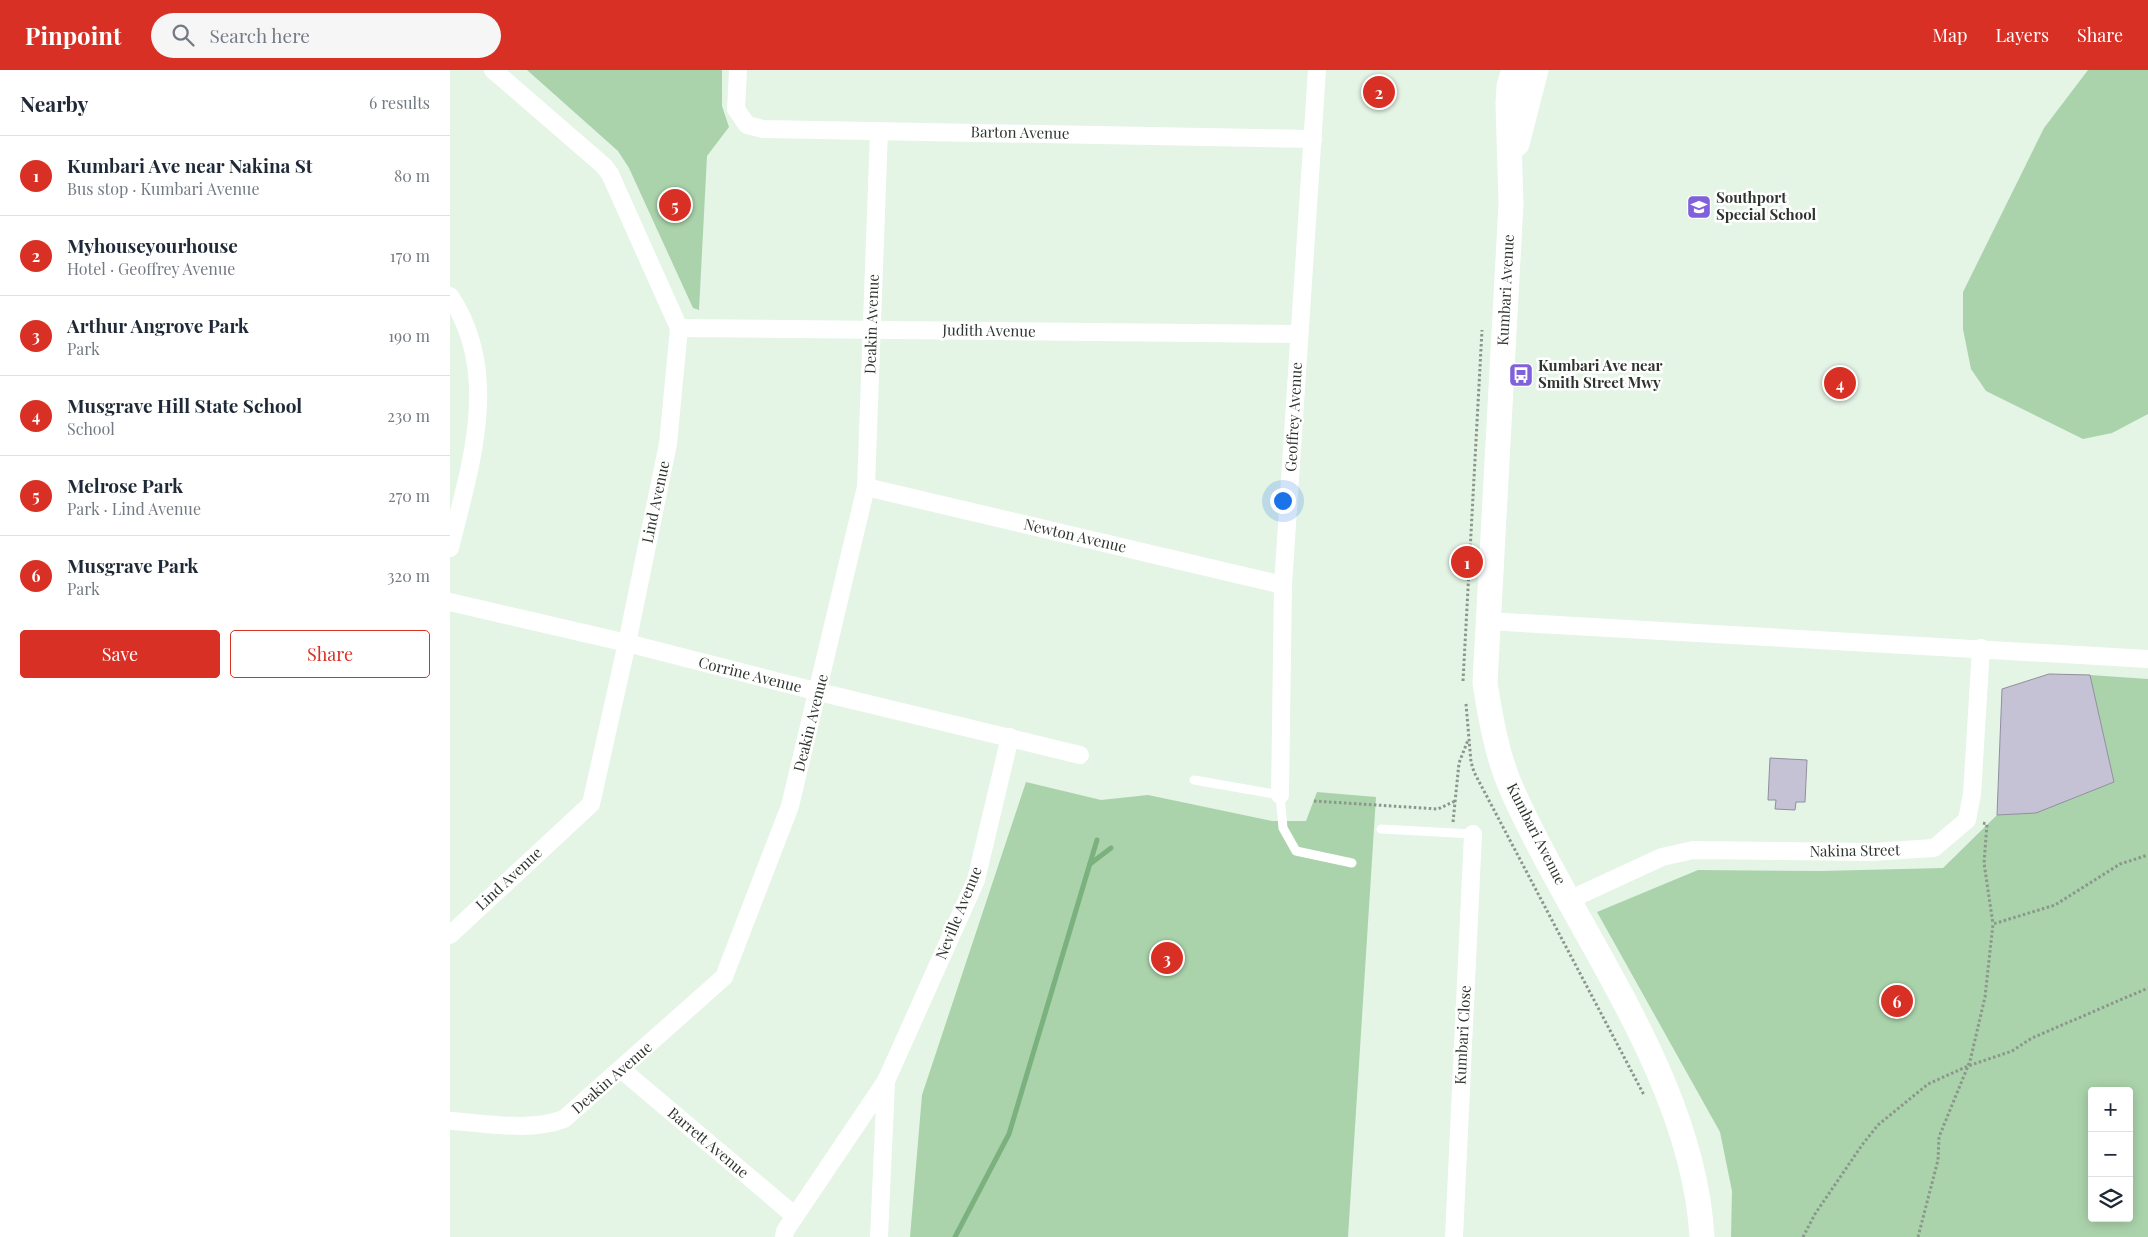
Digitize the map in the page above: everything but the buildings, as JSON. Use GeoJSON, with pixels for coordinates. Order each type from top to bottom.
{"type":"FeatureCollection","features":[{"type":"Feature","properties":{"kind":"main road","name":"Kumbari Avenue"},"geometry":{"type":"LineString","coordinates":[[1514,70],[1509,86],[1508,104],[1511,166],[1510,230],[1485,682],[1495,742],[1512,791],[1630,1012],[1658,1072],[1689,1156],[1702,1237]]}},
{"type":"Feature","properties":{"kind":"main road","name":"Kumbari Avenue"},"geometry":{"type":"LineString","coordinates":[[1511,166],[1536,70]]}},
{"type":"Feature","properties":{"kind":"street","name":"Lind Avenue"},"geometry":{"type":"LineString","coordinates":[[450,934],[591,804],[627,643],[668,444],[679,328],[610,174],[604,166],[493,70]]}},
{"type":"Feature","properties":{"kind":"street","name":"Barton Avenue"},"geometry":{"type":"LineString","coordinates":[[738,70],[736,109],[747,125],[763,129],[1313,139]]}},
{"type":"Feature","properties":{"kind":"street","name":"Geoffrey Avenue"},"geometry":{"type":"LineString","coordinates":[[1280,795],[1284,585],[1317,70]]}},
{"type":"Feature","properties":{"kind":"street","name":"Deakin Avenue"},"geometry":{"type":"LineString","coordinates":[[450,1121],[523,1126],[553,1124],[569,1116],[724,977],[790,806],[819,692],[866,487],[879,131]]}},
{"type":"Feature","properties":{"kind":"street"},"geometry":{"type":"LineString","coordinates":[[450,296],[466,327],[473,351],[479,399],[476,445],[450,548]]}},
{"type":"Feature","properties":{"kind":"street","name":"Judith Avenue"},"geometry":{"type":"LineString","coordinates":[[679,328],[1299,334]]}},
{"type":"Feature","properties":{"kind":"street","name":"Newton Avenue"},"geometry":{"type":"LineString","coordinates":[[866,487],[1284,585]]}},
{"type":"Feature","properties":{"kind":"street","name":"Corrine Avenue"},"geometry":{"type":"LineString","coordinates":[[450,602],[627,643],[819,692],[1080,754]]}},
{"type":"Feature","properties":{"kind":"street"},"geometry":{"type":"LineString","coordinates":[[1487,621],[2148,659]]}},
{"type":"Feature","properties":{"kind":"street"},"geometry":{"type":"LineString","coordinates":[[1967,820],[1972,794],[1981,648]]}},
{"type":"Feature","properties":{"kind":"street","name":"Neville Avenue"},"geometry":{"type":"LineString","coordinates":[[784,1237],[784,1231],[886,1081],[976,880],[1010,737]]}},
{"type":"Feature","properties":{"kind":"street","name":"Nakina Street"},"geometry":{"type":"LineString","coordinates":[[1569,900],[1662,857],[1693,850],[1872,852],[1934,848],[1967,820]]}},
{"type":"Feature","properties":{"kind":"street","name":"Kumbari Close"},"geometry":{"type":"LineString","coordinates":[[1454,1237],[1473,834]]}},
{"type":"Feature","properties":{"kind":"street","name":"Barrett Avenue"},"geometry":{"type":"LineString","coordinates":[[622,1070],[795,1216]]}},
{"type":"Feature","properties":{"kind":"street","name":"Neville Avenue"},"geometry":{"type":"LineString","coordinates":[[880,1237],[886,1081]]}},
{"type":"Feature","properties":{"kind":"lane"},"geometry":{"type":"LineString","coordinates":[[1194,780],[1280,795],[1283,828],[1296,851],[1352,863]]}},
{"type":"Feature","properties":{"kind":"lane"},"geometry":{"type":"LineString","coordinates":[[1381,829],[1473,834]]}},
{"type":"Feature","properties":{"kind":"path"},"geometry":{"type":"LineString","coordinates":[[1464,687],[1462,671],[1483,322]]}},
{"type":"Feature","properties":{"kind":"path"},"geometry":{"type":"LineString","coordinates":[[1465,696],[1474,772],[1644,1097]]}},
{"type":"Feature","properties":{"kind":"path"},"geometry":{"type":"LineString","coordinates":[[1452,832],[1459,763],[1469,736]]}},
{"type":"Feature","properties":{"kind":"path"},"geometry":{"type":"LineString","coordinates":[[1314,801],[1438,809],[1455,801]]}},
{"type":"Feature","properties":{"kind":"path"},"geometry":{"type":"LineString","coordinates":[[1918,1237],[1938,1160],[1940,1137],[1968,1066],[1985,997],[1993,924],[1984,863],[1987,824],[1967,820]]}},
{"type":"Feature","properties":{"kind":"path"},"geometry":{"type":"LineString","coordinates":[[1993,924],[2055,905],[2120,864],[2148,855]]}},
{"type":"Feature","properties":{"kind":"path"},"geometry":{"type":"LineString","coordinates":[[1803,1237],[1826,1198],[1862,1145],[1878,1125],[1903,1102],[1928,1084],[1968,1066],[2012,1051],[2032,1038],[2148,988]]}},
{"type":"Feature","properties":{"kind":"green space"},"geometry":{"type":"Polygon","coordinates":[[[527,70],[722,70],[722,106],[729,127],[707,156],[699,310],[693,308],[629,168],[618,151],[527,70]]]}},
{"type":"Feature","properties":{"kind":"green space"},"geometry":{"type":"Polygon","coordinates":[[[2088,70],[2148,70],[2148,414],[2112,433],[2083,439],[1986,391],[1971,369],[1963,329],[1963,292],[2044,128],[2088,70]]]}},
{"type":"Feature","properties":{"kind":"green space"},"geometry":{"type":"Polygon","coordinates":[[[2090,675],[2148,679],[2148,1237],[1731,1237],[1732,1191],[1720,1132],[1597,912],[1698,870],[1821,871],[1943,868],[1997,815],[2036,813],[2114,782],[2090,675]]]}},
{"type":"Feature","properties":{"kind":"green space"},"geometry":{"type":"Polygon","coordinates":[[[1026,782],[1101,800],[1148,795],[1272,821],[1306,821],[1317,792],[1376,797],[1348,1237],[910,1237],[922,1095],[1026,782]]]}},
{"type":"Feature","properties":{"kind":"waterway"},"geometry":{"type":"LineString","coordinates":[[955,1237],[1009,1134],[1097,840]]}},
{"type":"Feature","properties":{"kind":"waterway"},"geometry":{"type":"LineString","coordinates":[[1090,864],[1111,848]]}},
{"type":"Feature","properties":{"kind":"place","name":"Myhouseyourhouse"},"geometry":{"type":"Point","coordinates":[1379,92]}},
{"type":"Feature","properties":{"kind":"place","name":"Melrose Park"},"geometry":{"type":"Point","coordinates":[675,205]}},
{"type":"Feature","properties":{"kind":"place","name":"Southport Special School"},"geometry":{"type":"Point","coordinates":[1699,207]}},
{"type":"Feature","properties":{"kind":"place","name":"Kumbari Ave near Smith Street Mwy"},"geometry":{"type":"Point","coordinates":[1521,375]}},
{"type":"Feature","properties":{"kind":"place","name":"Musgrave Hill State School"},"geometry":{"type":"Point","coordinates":[1840,383]}},
{"type":"Feature","properties":{"kind":"place","name":"Kumbari Ave near Nakina St"},"geometry":{"type":"Point","coordinates":[1467,562]}},
{"type":"Feature","properties":{"kind":"place","name":"Arthur Angrove Park"},"geometry":{"type":"Point","coordinates":[1167,958]}},
{"type":"Feature","properties":{"kind":"place","name":"Musgrave Park"},"geometry":{"type":"Point","coordinates":[1897,1001]}}]}
